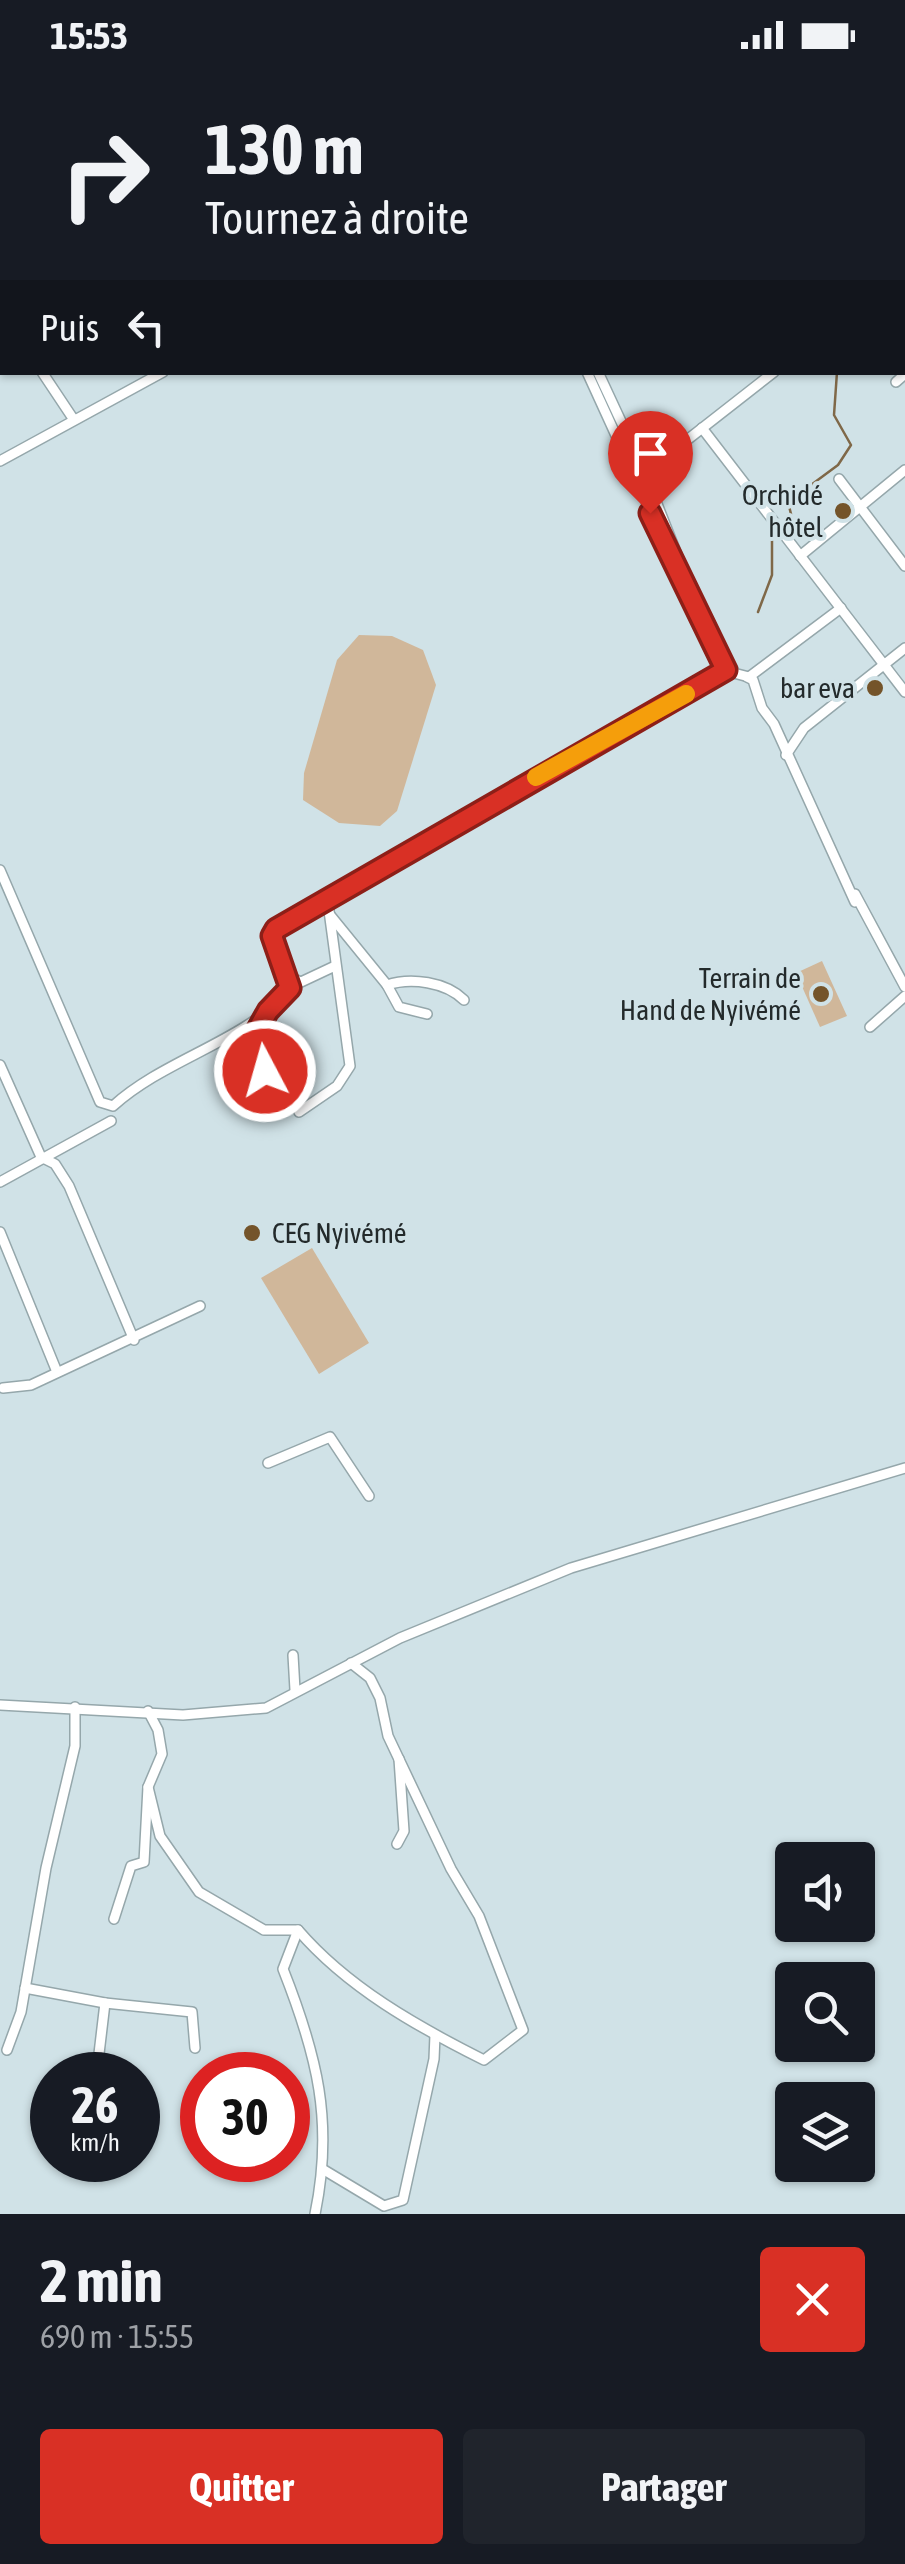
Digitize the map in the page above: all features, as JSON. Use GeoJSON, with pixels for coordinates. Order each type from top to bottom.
{"type":"FeatureCollection","features":[{"type":"Feature","properties":{"kind":"street"},"geometry":{"type":"LineString","coordinates":[[44,375],[74,420]]}},
{"type":"Feature","properties":{"kind":"street"},"geometry":{"type":"LineString","coordinates":[[588,375],[634,481],[726,670],[749,678],[840,608]]}},
{"type":"Feature","properties":{"kind":"street"},"geometry":{"type":"LineString","coordinates":[[599,375],[644,471],[718,661],[753,680],[762,708],[774,724],[855,902]]}},
{"type":"Feature","properties":{"kind":"street"},"geometry":{"type":"LineString","coordinates":[[644,471],[762,379],[761,375]]}},
{"type":"Feature","properties":{"kind":"street"},"geometry":{"type":"LineString","coordinates":[[634,481],[770,375]]}},
{"type":"Feature","properties":{"kind":"street"},"geometry":{"type":"LineString","coordinates":[[896,382],[904,375]]}},
{"type":"Feature","properties":{"kind":"street"},"geometry":{"type":"LineString","coordinates":[[0,461],[146,376]]}},
{"type":"Feature","properties":{"kind":"street"},"geometry":{"type":"LineString","coordinates":[[702,428],[905,692]]}},
{"type":"Feature","properties":{"kind":"street"},"geometry":{"type":"LineString","coordinates":[[800,556],[905,470]]}},
{"type":"Feature","properties":{"kind":"street"},"geometry":{"type":"LineString","coordinates":[[839,479],[903,560]]}},
{"type":"Feature","properties":{"kind":"street"},"geometry":{"type":"LineString","coordinates":[[905,648],[804,728],[785,753],[868,922],[905,987]]}},
{"type":"Feature","properties":{"kind":"street"},"geometry":{"type":"LineString","coordinates":[[0,870],[100,1102],[113,1106],[143,1080],[268,1011],[288,992],[274,931],[327,896],[726,670]]}},
{"type":"Feature","properties":{"kind":"street"},"geometry":{"type":"LineString","coordinates":[[299,1112],[336,1086],[350,1066],[351,1046],[335,966],[327,896]]}},
{"type":"Feature","properties":{"kind":"street"},"geometry":{"type":"LineString","coordinates":[[330,915],[387,985],[399,1007],[427,1014]]}},
{"type":"Feature","properties":{"kind":"street"},"geometry":{"type":"LineString","coordinates":[[285,974],[302,982],[335,966]]}},
{"type":"Feature","properties":{"kind":"street"},"geometry":{"type":"LineString","coordinates":[[387,985],[417,980],[454,992],[464,1000]]}},
{"type":"Feature","properties":{"kind":"street"},"geometry":{"type":"LineString","coordinates":[[870,1028],[905,996]]}},
{"type":"Feature","properties":{"kind":"street"},"geometry":{"type":"LineString","coordinates":[[268,1011],[254,1036],[276,1106]]}},
{"type":"Feature","properties":{"kind":"street"},"geometry":{"type":"LineString","coordinates":[[0,1065],[41,1157],[55,1164],[68,1186],[134,1340]]}},
{"type":"Feature","properties":{"kind":"street"},"geometry":{"type":"LineString","coordinates":[[0,1182],[111,1121]]}},
{"type":"Feature","properties":{"kind":"street"},"geometry":{"type":"LineString","coordinates":[[0,1232],[57,1372]]}},
{"type":"Feature","properties":{"kind":"street"},"geometry":{"type":"LineString","coordinates":[[3,1388],[31,1386],[200,1306]]}},
{"type":"Feature","properties":{"kind":"street"},"geometry":{"type":"LineString","coordinates":[[268,1463],[330,1437],[368,1496]]}},
{"type":"Feature","properties":{"kind":"street"},"geometry":{"type":"LineString","coordinates":[[0,1705],[183,1714],[266,1708],[467,1607],[571,1568],[905,1468]]}},
{"type":"Feature","properties":{"kind":"street"},"geometry":{"type":"LineString","coordinates":[[293,1655],[296,1690]]}},
{"type":"Feature","properties":{"kind":"street"},"geometry":{"type":"LineString","coordinates":[[148,1787],[160,1836],[199,1892],[264,1930],[298,1930],[333,1970],[435,2035],[486,2060],[524,2024],[480,1916],[452,1869],[398,1752],[370,1678],[352,1662]]}},
{"type":"Feature","properties":{"kind":"street"},"geometry":{"type":"LineString","coordinates":[[7,2050],[25,1988],[46,1868],[75,1746],[75,1707]]}},
{"type":"Feature","properties":{"kind":"street"},"geometry":{"type":"LineString","coordinates":[[114,1918],[131,1866],[144,1862],[148,1787],[162,1754],[158,1730],[148,1711]]}},
{"type":"Feature","properties":{"kind":"street"},"geometry":{"type":"LineString","coordinates":[[397,1844],[404,1830],[398,1752]]}},
{"type":"Feature","properties":{"kind":"street"},"geometry":{"type":"LineString","coordinates":[[298,1930],[283,1969],[314,2048],[322,2096],[324,2170],[315,2214]]}},
{"type":"Feature","properties":{"kind":"street"},"geometry":{"type":"LineString","coordinates":[[25,1988],[105,2003],[192,2012],[195,2048]]}},
{"type":"Feature","properties":{"kind":"street"},"geometry":{"type":"LineString","coordinates":[[99,2052],[105,2003]]}},
{"type":"Feature","properties":{"kind":"street"},"geometry":{"type":"LineString","coordinates":[[324,2170],[384,2206],[403,2200],[434,2059],[435,2035]]}},
{"type":"Feature","properties":{"kind":"shaded area"},"geometry":{"type":"Polygon","coordinates":[[[359,635],[392,636],[423,650],[436,685],[397,811],[380,826],[339,823],[303,800],[304,773],[337,660],[359,635]]]}},
{"type":"Feature","properties":{"kind":"shaded area","name":"Terrain de Hand de Nyivémé"},"geometry":{"type":"Polygon","coordinates":[[[822,961],[847,1016],[820,1027],[796,973],[822,961]]]}},
{"type":"Feature","properties":{"kind":"shaded area"},"geometry":{"type":"Polygon","coordinates":[[[312,1248],[369,1343],[319,1374],[261,1278],[312,1248]]]}},
{"type":"Feature","properties":{"kind":"waterway"},"geometry":{"type":"LineString","coordinates":[[783,527],[792,518],[788,502],[838,465],[851,445],[834,415],[837,375]]}},
{"type":"Feature","properties":{"kind":"waterway"},"geometry":{"type":"LineString","coordinates":[[758,612],[772,575],[772,538],[777,533]]}},
{"type":"Feature","properties":{"kind":"slow traffic"},"geometry":{"type":"LineString","coordinates":[[536,777],[686,694]]}},
{"type":"Feature","properties":{"kind":"place","name":"Orchidé hôtel"},"geometry":{"type":"Point","coordinates":[843,511]}},
{"type":"Feature","properties":{"kind":"place","name":"bar eva"},"geometry":{"type":"Point","coordinates":[875,688]}},
{"type":"Feature","properties":{"kind":"place","name":"Terrain de Hand de Nyivémé"},"geometry":{"type":"Point","coordinates":[821,994]}},
{"type":"Feature","properties":{"kind":"place","name":"CEG Nyivémé"},"geometry":{"type":"Point","coordinates":[252,1233]}},
{"type":"Feature","properties":{"kind":"route"},"geometry":{"type":"LineString","coordinates":[[265,1071],[254,1036],[268,1011],[290,988],[272,936],[276,929],[497,798],[726,670],[650,513]]}}]}
